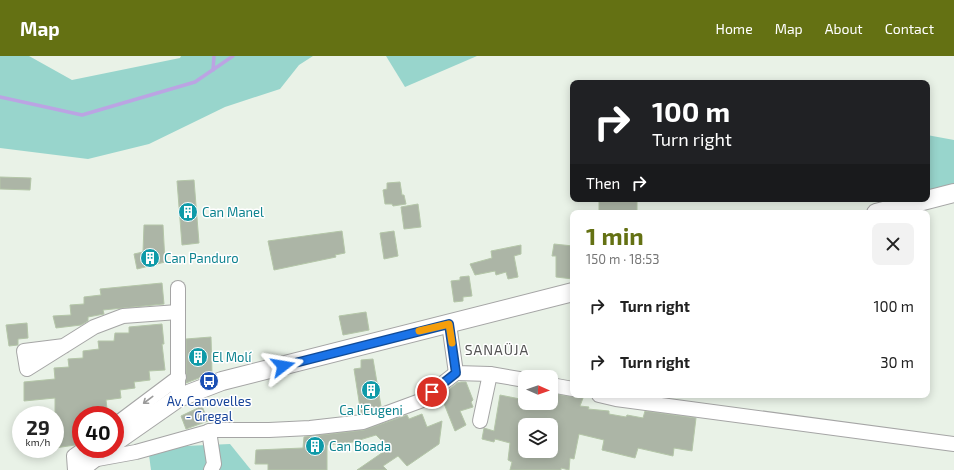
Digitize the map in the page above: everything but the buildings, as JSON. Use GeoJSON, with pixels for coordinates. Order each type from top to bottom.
{"type":"FeatureCollection","features":[{"type":"Feature","properties":{"kind":"street"},"geometry":{"type":"LineString","coordinates":[[930,199],[954,193]]}},
{"type":"Feature","properties":{"kind":"street"},"geometry":{"type":"LineString","coordinates":[[888,210],[919,202]]}},
{"type":"Feature","properties":{"kind":"street"},"geometry":{"type":"LineString","coordinates":[[178,288],[178,398]]}},
{"type":"Feature","properties":{"kind":"street"},"geometry":{"type":"LineString","coordinates":[[124,436],[178,398],[222,381],[570,293]]}},
{"type":"Feature","properties":{"kind":"street"},"geometry":{"type":"LineString","coordinates":[[64,346],[94,327],[123,316],[178,312]]}},
{"type":"Feature","properties":{"kind":"street"},"geometry":{"type":"LineString","coordinates":[[449,324],[456,373]]}},
{"type":"Feature","properties":{"kind":"street"},"geometry":{"type":"LineString","coordinates":[[75,470],[74,456],[85,460],[136,452],[215,430],[254,431],[310,428],[363,422],[420,401],[456,373],[490,374],[518,379]]}},
{"type":"Feature","properties":{"kind":"street"},"geometry":{"type":"LineString","coordinates":[[480,421],[490,374]]}},
{"type":"Feature","properties":{"kind":"street"},"geometry":{"type":"LineString","coordinates":[[124,418],[179,377]]}},
{"type":"Feature","properties":{"kind":"street"},"geometry":{"type":"LineString","coordinates":[[558,386],[570,388]]}},
{"type":"Feature","properties":{"kind":"street"},"geometry":{"type":"LineString","coordinates":[[614,398],[954,444]]}},
{"type":"Feature","properties":{"kind":"street"},"geometry":{"type":"LineString","coordinates":[[209,431],[214,464],[211,470]]}},
{"type":"Feature","properties":{"kind":"shaded area"},"geometry":{"type":"Polygon","coordinates":[[[0,56],[29,56],[72,80],[180,58],[181,56],[313,56],[299,65],[280,89],[225,107],[149,144],[88,159],[0,148],[0,56]]]}},
{"type":"Feature","properties":{"kind":"shaded area"},"geometry":{"type":"Polygon","coordinates":[[[386,56],[477,56],[405,87],[386,56]]]}},
{"type":"Feature","properties":{"kind":"shaded area"},"geometry":{"type":"Polygon","coordinates":[[[930,136],[954,140],[954,188],[930,194],[930,136]]]}},
{"type":"Feature","properties":{"kind":"shaded area"},"geometry":{"type":"Polygon","coordinates":[[[230,444],[251,470],[151,470],[149,455],[185,446],[230,444]]]}},
{"type":"Feature","properties":{"kind":"waterway"},"geometry":{"type":"LineString","coordinates":[[213,70],[214,56]]}},
{"type":"Feature","properties":{"kind":"waterway"},"geometry":{"type":"LineString","coordinates":[[0,97],[82,115],[195,82],[233,56]]}},
{"type":"Feature","properties":{"kind":"slow traffic"},"geometry":{"type":"LineString","coordinates":[[419,331],[449,324],[452,343]]}},
{"type":"Feature","properties":{"kind":"place","name":"Can Manel"},"geometry":{"type":"Point","coordinates":[188,212]}},
{"type":"Feature","properties":{"kind":"place","name":"Can Panduro"},"geometry":{"type":"Point","coordinates":[150,258]}},
{"type":"Feature","properties":{"kind":"place","name":"El Molí"},"geometry":{"type":"Point","coordinates":[198,357]}},
{"type":"Feature","properties":{"kind":"place","name":"Av. Canovelles - Gregal"},"geometry":{"type":"Point","coordinates":[209,381]}},
{"type":"Feature","properties":{"kind":"place","name":"Ca l'Eugeni"},"geometry":{"type":"Point","coordinates":[371,390]}},
{"type":"Feature","properties":{"kind":"place","name":"Can Boada"},"geometry":{"type":"Point","coordinates":[315,446]}},
{"type":"Feature","properties":{"kind":"district","name":"SANAÜJA"},"geometry":{"type":"Point","coordinates":[497,350]}},
{"type":"Feature","properties":{"kind":"route"},"geometry":{"type":"LineString","coordinates":[[283,366],[449,324],[456,373],[432,392]]}}]}
